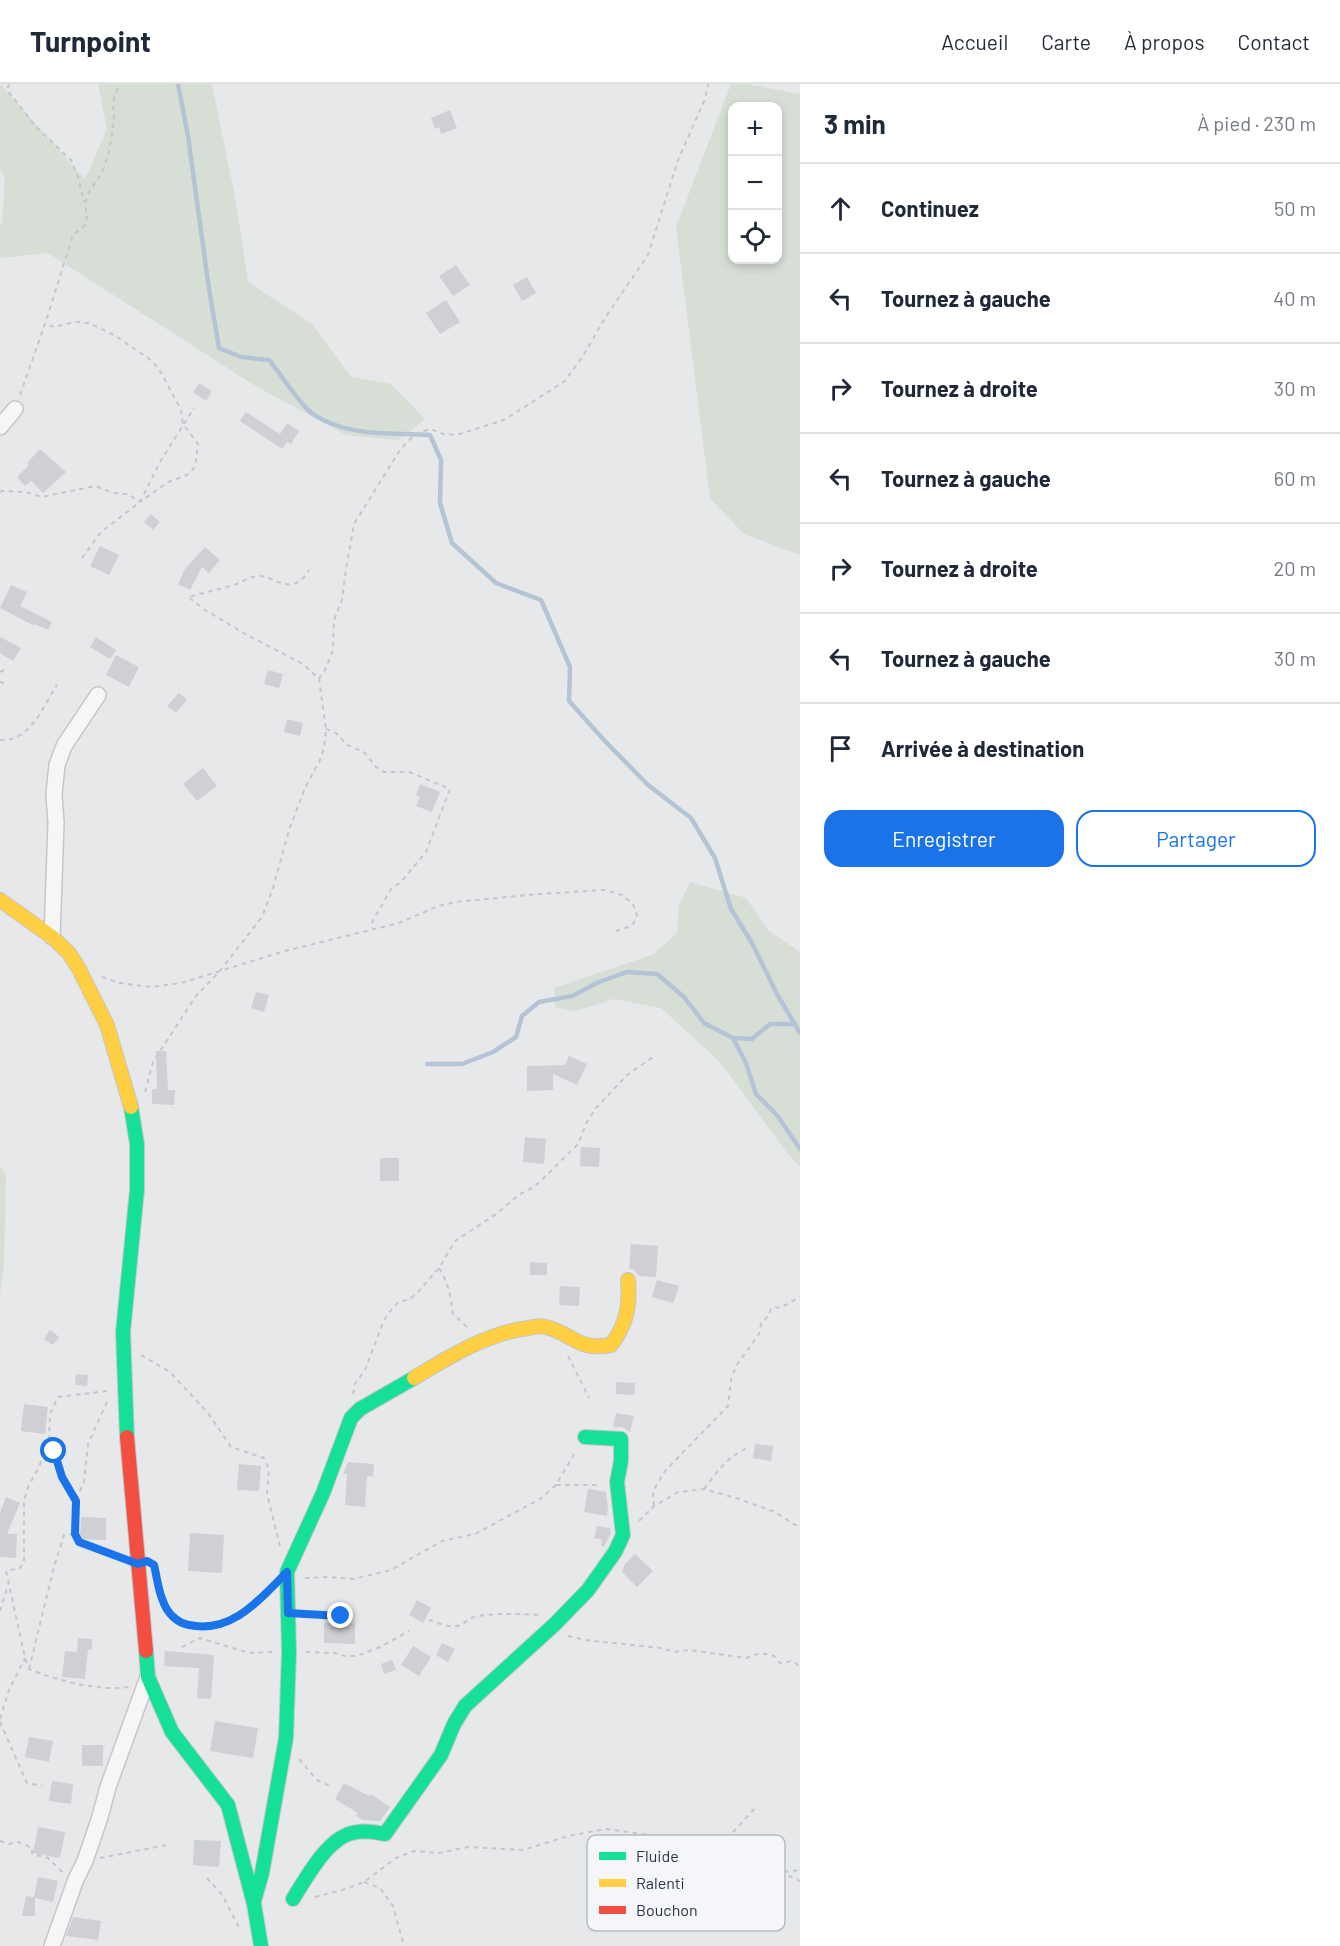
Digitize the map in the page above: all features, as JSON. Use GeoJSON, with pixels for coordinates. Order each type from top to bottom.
{"type":"FeatureCollection","features":[{"type":"Feature","properties":{"kind":"street"},"geometry":{"type":"LineString","coordinates":[[0,428],[15,409]]}},
{"type":"Feature","properties":{"kind":"street"},"geometry":{"type":"LineString","coordinates":[[52,937],[56,823],[54,794],[57,765],[64,746],[98,695]]}},
{"type":"Feature","properties":{"kind":"street"},"geometry":{"type":"LineString","coordinates":[[0,900],[52,937],[69,953],[107,1025],[129,1098],[137,1144],[137,1190],[118,1390],[138,1564],[148,1677],[172,1732],[228,1805],[254,1904],[261,1946]]}},
{"type":"Feature","properties":{"kind":"street"},"geometry":{"type":"LineString","coordinates":[[254,1904],[262,1873],[285,1747],[288,1691],[287,1575],[323,1494],[351,1418],[360,1409],[465,1349],[520,1329],[545,1326],[592,1347],[610,1345],[627,1322],[628,1280]]}},
{"type":"Feature","properties":{"kind":"street"},"geometry":{"type":"LineString","coordinates":[[293,1899],[323,1854],[346,1834],[371,1831],[385,1834],[441,1755],[465,1706],[588,1590],[615,1552],[623,1535],[617,1482],[621,1461],[621,1439],[585,1437]]}},
{"type":"Feature","properties":{"kind":"street"},"geometry":{"type":"LineString","coordinates":[[52,1946],[76,1879],[85,1861],[108,1787],[148,1677]]}},
{"type":"Feature","properties":{"kind":"path"},"geometry":{"type":"LineString","coordinates":[[9,84],[7,90],[38,129],[71,160],[78,177],[87,216],[85,225],[73,235],[15,409]]}},
{"type":"Feature","properties":{"kind":"path"},"geometry":{"type":"LineString","coordinates":[[85,205],[87,195],[102,173],[110,152],[114,120],[113,102],[119,84]]}},
{"type":"Feature","properties":{"kind":"path"},"geometry":{"type":"LineString","coordinates":[[319,679],[333,650],[334,620],[342,600],[354,524],[400,450],[415,434],[430,429],[443,434],[456,435],[504,420],[565,381],[648,255],[678,160],[705,99],[708,84]]}},
{"type":"Feature","properties":{"kind":"path"},"geometry":{"type":"LineString","coordinates":[[45,324],[54,327],[75,321],[89,323],[114,335],[148,358],[159,369],[181,410],[183,424],[198,444],[195,466],[187,475],[168,482],[101,532],[81,558]]}},
{"type":"Feature","properties":{"kind":"path"},"geometry":{"type":"LineString","coordinates":[[140,502],[160,462],[194,408]]}},
{"type":"Feature","properties":{"kind":"path"},"geometry":{"type":"LineString","coordinates":[[0,492],[26,492],[42,497],[95,486],[113,493],[128,494],[140,502]]}},
{"type":"Feature","properties":{"kind":"path"},"geometry":{"type":"LineString","coordinates":[[144,1093],[153,1062],[196,996],[219,972],[262,917],[273,888],[289,830],[305,788],[320,760],[327,729],[319,679],[303,664],[249,636],[188,597],[256,576],[267,577],[284,584],[296,583],[309,570]]}},
{"type":"Feature","properties":{"kind":"path"},"geometry":{"type":"LineString","coordinates":[[0,672],[8,668]]}},
{"type":"Feature","properties":{"kind":"path"},"geometry":{"type":"LineString","coordinates":[[0,682],[6,684]]}},
{"type":"Feature","properties":{"kind":"path"},"geometry":{"type":"LineString","coordinates":[[0,740],[14,739],[27,730],[57,685]]}},
{"type":"Feature","properties":{"kind":"path"},"geometry":{"type":"LineString","coordinates":[[327,729],[347,745],[364,752],[376,767],[384,772],[409,772],[450,789],[426,852],[401,882],[391,888],[372,928]]}},
{"type":"Feature","properties":{"kind":"path"},"geometry":{"type":"LineString","coordinates":[[79,969],[118,983],[151,987],[181,982],[276,953],[399,923],[438,906],[456,902],[538,894],[605,890],[622,895],[633,904],[637,915],[632,926],[616,931]]}},
{"type":"Feature","properties":{"kind":"path"},"geometry":{"type":"LineString","coordinates":[[351,1418],[355,1384],[370,1358],[384,1320],[399,1302],[410,1299],[417,1293],[439,1268],[455,1241],[496,1214],[549,1173],[578,1144],[596,1108],[627,1075],[656,1055]]}},
{"type":"Feature","properties":{"kind":"path"},"geometry":{"type":"LineString","coordinates":[[439,1268],[447,1281],[453,1314],[482,1341]]}},
{"type":"Feature","properties":{"kind":"path"},"geometry":{"type":"LineString","coordinates":[[654,1506],[653,1491],[665,1471],[728,1406],[731,1380],[736,1366],[759,1334],[761,1324],[769,1315],[771,1308],[782,1307],[800,1297]]}},
{"type":"Feature","properties":{"kind":"path"},"geometry":{"type":"LineString","coordinates":[[123,1344],[170,1372],[208,1413],[231,1447],[264,1458],[268,1469],[267,1494],[287,1575]]}},
{"type":"Feature","properties":{"kind":"path"},"geometry":{"type":"LineString","coordinates":[[567,1354],[590,1398]]}},
{"type":"Feature","properties":{"kind":"path"},"geometry":{"type":"LineString","coordinates":[[118,1390],[58,1397],[50,1414],[49,1440],[39,1467],[28,1487],[24,1502],[24,1562],[20,1568],[6,1571],[29,1669],[52,1679],[113,1690],[131,1687],[148,1677]]}},
{"type":"Feature","properties":{"kind":"path"},"geometry":{"type":"LineString","coordinates":[[118,1390],[88,1444],[84,1481],[76,1501],[75,1534],[79,1542],[138,1564]]}},
{"type":"Feature","properties":{"kind":"path"},"geometry":{"type":"LineString","coordinates":[[156,1572],[163,1602],[173,1617],[184,1624],[199,1627],[214,1626],[233,1620],[249,1610],[287,1575],[353,1580],[392,1570],[442,1541],[475,1534],[540,1499],[556,1485],[585,1437]]}},
{"type":"Feature","properties":{"kind":"path"},"geometry":{"type":"LineString","coordinates":[[49,1440],[62,1477],[76,1501]]}},
{"type":"Feature","properties":{"kind":"path"},"geometry":{"type":"LineString","coordinates":[[704,1489],[727,1461],[739,1451],[750,1447]]}},
{"type":"Feature","properties":{"kind":"path"},"geometry":{"type":"LineString","coordinates":[[556,1485],[593,1486],[617,1482]]}},
{"type":"Feature","properties":{"kind":"path"},"geometry":{"type":"LineString","coordinates":[[623,1535],[654,1506],[678,1492],[704,1489],[775,1512],[795,1525],[800,1525]]}},
{"type":"Feature","properties":{"kind":"path"},"geometry":{"type":"LineString","coordinates":[[29,1669],[64,1535],[75,1534]]}},
{"type":"Feature","properties":{"kind":"path"},"geometry":{"type":"LineString","coordinates":[[0,1611],[8,1583]]}},
{"type":"Feature","properties":{"kind":"path"},"geometry":{"type":"LineString","coordinates":[[429,1620],[458,1627],[472,1617],[514,1612],[548,1617],[551,1627],[585,1640],[661,1648],[674,1652],[689,1650],[746,1658],[760,1653],[774,1656],[780,1663],[793,1661],[800,1666]]}},
{"type":"Feature","properties":{"kind":"path"},"geometry":{"type":"LineString","coordinates":[[288,1613],[341,1616]]}},
{"type":"Feature","properties":{"kind":"path"},"geometry":{"type":"LineString","coordinates":[[25,1658],[9,1690],[0,1720],[27,1784],[42,1786]]}},
{"type":"Feature","properties":{"kind":"path"},"geometry":{"type":"LineString","coordinates":[[285,1747],[293,1752],[317,1780],[332,1787]]}},
{"type":"Feature","properties":{"kind":"path"},"geometry":{"type":"LineString","coordinates":[[732,1835],[755,1808]]}},
{"type":"Feature","properties":{"kind":"path"},"geometry":{"type":"LineString","coordinates":[[293,1899],[346,1889],[364,1882],[396,1858],[414,1851],[439,1853],[468,1847],[523,1850],[568,1836],[606,1829],[653,1835]]}},
{"type":"Feature","properties":{"kind":"path"},"geometry":{"type":"LineString","coordinates":[[0,1841],[9,1844],[18,1842],[32,1848],[32,1854],[48,1858],[62,1873],[76,1879]]}},
{"type":"Feature","properties":{"kind":"path"},"geometry":{"type":"LineString","coordinates":[[85,1861],[167,1845]]}},
{"type":"Feature","properties":{"kind":"path"},"geometry":{"type":"LineString","coordinates":[[785,1872],[800,1870]]}},
{"type":"Feature","properties":{"kind":"path"},"geometry":{"type":"LineString","coordinates":[[785,1874],[800,1881]]}},
{"type":"Feature","properties":{"kind":"path"},"geometry":{"type":"LineString","coordinates":[[207,1878],[222,1895],[241,1930]]}},
{"type":"Feature","properties":{"kind":"path"},"geometry":{"type":"LineString","coordinates":[[364,1882],[380,1888],[393,1906],[404,1946]]}},
{"type":"Feature","properties":{"kind":"shaded area"},"geometry":{"type":"Polygon","coordinates":[[[0,84],[85,179],[107,129],[98,84],[212,84],[236,202],[248,282],[312,324],[351,377],[391,384],[425,419],[399,440],[346,435],[254,385],[48,253],[0,258],[0,224],[2,223],[5,178],[0,170],[0,84]]]}},
{"type":"Feature","properties":{"kind":"shaded area"},"geometry":{"type":"Polygon","coordinates":[[[731,84],[748,84],[800,94],[800,555],[744,534],[710,498],[676,227],[731,84]]]}},
{"type":"Feature","properties":{"kind":"shaded area"},"geometry":{"type":"Polygon","coordinates":[[[690,882],[746,898],[769,931],[800,952],[800,1167],[787,1153],[721,1063],[661,1008],[614,999],[576,1011],[555,1007],[554,988],[652,955],[677,933],[679,905],[690,882]]]}},
{"type":"Feature","properties":{"kind":"shaded area"},"geometry":{"type":"Polygon","coordinates":[[[0,1166],[6,1174],[4,1264],[0,1296],[0,1166]]]}},
{"type":"Feature","properties":{"kind":"building"},"geometry":{"type":"Polygon","coordinates":[[[450,110],[457,128],[441,134],[439,127],[435,129],[431,118],[450,110]]]}},
{"type":"Feature","properties":{"kind":"building"},"geometry":{"type":"Polygon","coordinates":[[[456,265],[470,285],[453,296],[439,276],[456,265]]]}},
{"type":"Feature","properties":{"kind":"building"},"geometry":{"type":"Polygon","coordinates":[[[527,277],[536,293],[522,301],[513,285],[527,277]]]}},
{"type":"Feature","properties":{"kind":"building"},"geometry":{"type":"Polygon","coordinates":[[[446,300],[460,322],[440,334],[426,313],[446,300]]]}},
{"type":"Feature","properties":{"kind":"building"},"geometry":{"type":"Polygon","coordinates":[[[199,383],[212,391],[206,401],[193,392],[199,383]]]}},
{"type":"Feature","properties":{"kind":"building"},"geometry":{"type":"Polygon","coordinates":[[[246,412],[280,434],[287,423],[299,431],[291,444],[287,442],[282,449],[240,421],[246,412]]]}},
{"type":"Feature","properties":{"kind":"building"},"geometry":{"type":"Polygon","coordinates":[[[40,449],[66,472],[43,493],[31,481],[25,486],[17,477],[40,449]]]}},
{"type":"Feature","properties":{"kind":"building"},"geometry":{"type":"Polygon","coordinates":[[[151,514],[160,522],[153,530],[144,522],[151,514]]]}},
{"type":"Feature","properties":{"kind":"building"},"geometry":{"type":"Polygon","coordinates":[[[100,546],[119,555],[109,575],[90,566],[100,546]]]}},
{"type":"Feature","properties":{"kind":"building"},"geometry":{"type":"Polygon","coordinates":[[[205,547],[220,560],[209,573],[202,567],[190,590],[178,584],[185,569],[205,547]]]}},
{"type":"Feature","properties":{"kind":"building"},"geometry":{"type":"Polygon","coordinates":[[[11,585],[27,592],[20,606],[52,622],[48,630],[0,608],[11,585]]]}},
{"type":"Feature","properties":{"kind":"building"},"geometry":{"type":"Polygon","coordinates":[[[0,637],[21,648],[13,661],[0,653],[0,637]]]}},
{"type":"Feature","properties":{"kind":"building"},"geometry":{"type":"Polygon","coordinates":[[[96,637],[116,650],[110,659],[90,647],[96,637]]]}},
{"type":"Feature","properties":{"kind":"building"},"geometry":{"type":"Polygon","coordinates":[[[116,655],[139,667],[129,687],[106,675],[116,655]]]}},
{"type":"Feature","properties":{"kind":"building"},"geometry":{"type":"Polygon","coordinates":[[[268,670],[283,674],[279,688],[264,684],[268,670]]]}},
{"type":"Feature","properties":{"kind":"building"},"geometry":{"type":"Polygon","coordinates":[[[179,693],[187,700],[176,713],[167,706],[179,693]]]}},
{"type":"Feature","properties":{"kind":"building"},"geometry":{"type":"Polygon","coordinates":[[[287,719],[303,723],[300,736],[284,732],[287,719]]]}},
{"type":"Feature","properties":{"kind":"building"},"geometry":{"type":"Polygon","coordinates":[[[203,768],[217,786],[197,801],[183,784],[203,768]]]}},
{"type":"Feature","properties":{"kind":"building"},"geometry":{"type":"Polygon","coordinates":[[[420,784],[440,792],[432,812],[416,806],[420,797],[416,795],[420,784]]]}},
{"type":"Feature","properties":{"kind":"building"},"geometry":{"type":"Polygon","coordinates":[[[256,992],[269,995],[264,1012],[251,1008],[256,992]]]}},
{"type":"Feature","properties":{"kind":"building"},"geometry":{"type":"Polygon","coordinates":[[[156,1051],[166,1051],[168,1090],[175,1090],[174,1105],[152,1104],[152,1089],[157,1089],[156,1051]]]}},
{"type":"Feature","properties":{"kind":"building"},"geometry":{"type":"Polygon","coordinates":[[[569,1056],[587,1064],[577,1085],[553,1074],[553,1090],[527,1091],[527,1066],[565,1065],[569,1056]]]}},
{"type":"Feature","properties":{"kind":"building"},"geometry":{"type":"Polygon","coordinates":[[[525,1137],[546,1139],[544,1164],[523,1162],[525,1137]]]}},
{"type":"Feature","properties":{"kind":"building"},"geometry":{"type":"Polygon","coordinates":[[[581,1147],[600,1148],[599,1167],[580,1166],[581,1147]]]}},
{"type":"Feature","properties":{"kind":"building"},"geometry":{"type":"Polygon","coordinates":[[[380,1158],[399,1158],[399,1181],[380,1181],[380,1158]]]}},
{"type":"Feature","properties":{"kind":"building"},"geometry":{"type":"Polygon","coordinates":[[[631,1244],[658,1246],[656,1277],[639,1276],[629,1268],[631,1244]]]}},
{"type":"Feature","properties":{"kind":"building"},"geometry":{"type":"Polygon","coordinates":[[[530,1262],[547,1263],[547,1275],[530,1275],[530,1262]]]}},
{"type":"Feature","properties":{"kind":"building"},"geometry":{"type":"Polygon","coordinates":[[[657,1280],[679,1286],[673,1303],[652,1297],[657,1280]]]}},
{"type":"Feature","properties":{"kind":"building"},"geometry":{"type":"Polygon","coordinates":[[[560,1286],[580,1287],[579,1306],[559,1305],[560,1286]]]}},
{"type":"Feature","properties":{"kind":"building"},"geometry":{"type":"Polygon","coordinates":[[[50,1330],[59,1337],[53,1345],[44,1339],[50,1330]]]}},
{"type":"Feature","properties":{"kind":"building"},"geometry":{"type":"Polygon","coordinates":[[[76,1374],[88,1375],[87,1386],[75,1385],[76,1374]]]}},
{"type":"Feature","properties":{"kind":"building"},"geometry":{"type":"Polygon","coordinates":[[[616,1382],[635,1383],[634,1395],[616,1394],[616,1382]]]}},
{"type":"Feature","properties":{"kind":"building"},"geometry":{"type":"Polygon","coordinates":[[[24,1404],[48,1407],[45,1434],[21,1431],[24,1404]]]}},
{"type":"Feature","properties":{"kind":"building"},"geometry":{"type":"Polygon","coordinates":[[[616,1413],[634,1416],[630,1432],[622,1427],[613,1427],[616,1413]]]}},
{"type":"Feature","properties":{"kind":"building"},"geometry":{"type":"Polygon","coordinates":[[[755,1444],[773,1446],[771,1461],[753,1458],[755,1444]]]}},
{"type":"Feature","properties":{"kind":"building"},"geometry":{"type":"Polygon","coordinates":[[[348,1462],[374,1464],[373,1477],[367,1476],[365,1507],[345,1505],[347,1474],[343,1474],[348,1462]]]}},
{"type":"Feature","properties":{"kind":"building"},"geometry":{"type":"Polygon","coordinates":[[[239,1464],[261,1466],[259,1491],[237,1490],[239,1464]]]}},
{"type":"Feature","properties":{"kind":"building"},"geometry":{"type":"Polygon","coordinates":[[[588,1489],[606,1492],[607,1516],[584,1512],[588,1489]]]}},
{"type":"Feature","properties":{"kind":"building"},"geometry":{"type":"Polygon","coordinates":[[[6,1497],[20,1503],[7,1534],[17,1534],[16,1558],[0,1557],[0,1513],[6,1497]]]}},
{"type":"Feature","properties":{"kind":"building"},"geometry":{"type":"Polygon","coordinates":[[[81,1517],[106,1518],[106,1540],[80,1539],[81,1517]]]}},
{"type":"Feature","properties":{"kind":"building"},"geometry":{"type":"Polygon","coordinates":[[[597,1526],[610,1528],[611,1533],[604,1547],[601,1546],[602,1540],[594,1538],[597,1526]]]}},
{"type":"Feature","properties":{"kind":"building"},"geometry":{"type":"Polygon","coordinates":[[[190,1533],[224,1535],[222,1573],[188,1571],[190,1533]]]}},
{"type":"Feature","properties":{"kind":"building"},"geometry":{"type":"Polygon","coordinates":[[[635,1554],[653,1571],[637,1587],[622,1572],[625,1564],[635,1554]]]}},
{"type":"Feature","properties":{"kind":"building"},"geometry":{"type":"Polygon","coordinates":[[[417,1600],[431,1608],[423,1623],[409,1615],[417,1600]]]}},
{"type":"Feature","properties":{"kind":"building"},"geometry":{"type":"Polygon","coordinates":[[[324,1623],[355,1623],[355,1644],[324,1643],[324,1623]]]}},
{"type":"Feature","properties":{"kind":"building"},"geometry":{"type":"Polygon","coordinates":[[[78,1638],[92,1639],[92,1650],[88,1650],[85,1679],[62,1677],[65,1651],[77,1652],[78,1638]]]}},
{"type":"Feature","properties":{"kind":"building"},"geometry":{"type":"Polygon","coordinates":[[[442,1643],[455,1649],[448,1662],[436,1655],[442,1643]]]}},
{"type":"Feature","properties":{"kind":"building"},"geometry":{"type":"Polygon","coordinates":[[[413,1646],[431,1657],[419,1676],[401,1665],[413,1646]]]}},
{"type":"Feature","properties":{"kind":"building"},"geometry":{"type":"Polygon","coordinates":[[[165,1651],[214,1655],[211,1699],[197,1698],[199,1668],[164,1666],[165,1651]]]}},
{"type":"Feature","properties":{"kind":"building"},"geometry":{"type":"Polygon","coordinates":[[[392,1660],[396,1670],[384,1674],[381,1664],[392,1660]]]}},
{"type":"Feature","properties":{"kind":"building"},"geometry":{"type":"Polygon","coordinates":[[[215,1721],[258,1728],[253,1758],[210,1751],[215,1721]]]}},
{"type":"Feature","properties":{"kind":"building"},"geometry":{"type":"Polygon","coordinates":[[[29,1737],[53,1741],[49,1762],[25,1757],[29,1737]]]}},
{"type":"Feature","properties":{"kind":"building"},"geometry":{"type":"Polygon","coordinates":[[[82,1745],[103,1745],[103,1766],[82,1766],[82,1745]]]}},
{"type":"Feature","properties":{"kind":"building"},"geometry":{"type":"Polygon","coordinates":[[[52,1781],[73,1784],[71,1804],[49,1801],[52,1781]]]}},
{"type":"Feature","properties":{"kind":"building"},"geometry":{"type":"Polygon","coordinates":[[[344,1783],[369,1796],[371,1794],[390,1807],[380,1821],[363,1820],[356,1816],[358,1813],[335,1799],[344,1783]]]}},
{"type":"Feature","properties":{"kind":"building"},"geometry":{"type":"Polygon","coordinates":[[[38,1827],[65,1832],[60,1858],[33,1853],[38,1827]]]}},
{"type":"Feature","properties":{"kind":"building"},"geometry":{"type":"Polygon","coordinates":[[[194,1840],[221,1841],[219,1867],[193,1865],[194,1840]]]}},
{"type":"Feature","properties":{"kind":"building"},"geometry":{"type":"Polygon","coordinates":[[[38,1877],[58,1881],[53,1902],[35,1898],[35,1916],[22,1916],[26,1896],[34,1897],[38,1877]]]}},
{"type":"Feature","properties":{"kind":"building"},"geometry":{"type":"Polygon","coordinates":[[[73,1917],[101,1921],[98,1940],[66,1936],[73,1917]]]}},
{"type":"Feature","properties":{"kind":"waterway"},"geometry":{"type":"LineString","coordinates":[[178,84],[188,136],[219,348],[241,357],[269,360],[308,409],[327,422],[370,432],[430,435],[441,460],[440,503],[452,543],[496,583],[541,600],[570,667],[569,701],[648,785],[691,818],[715,858],[731,909],[752,943],[777,994],[800,1033]]}},
{"type":"Feature","properties":{"kind":"waterway"},"geometry":{"type":"LineString","coordinates":[[427,1064],[462,1064],[493,1052],[516,1037],[522,1016],[539,1002],[572,996],[599,982],[627,972],[657,974],[684,997],[704,1023],[733,1038],[752,1039],[770,1024],[795,1024]]}},
{"type":"Feature","properties":{"kind":"waterway"},"geometry":{"type":"LineString","coordinates":[[733,1038],[746,1063],[756,1094],[777,1115],[800,1149]]}},
{"type":"Feature","properties":{"kind":"traffic: fast"},"geometry":{"type":"LineString","coordinates":[[127,1437],[123,1332],[137,1190],[137,1144],[131,1107]]}},
{"type":"Feature","properties":{"kind":"traffic: fast"},"geometry":{"type":"LineString","coordinates":[[254,1901],[262,1873],[286,1738],[289,1652],[287,1572],[323,1493],[351,1418],[360,1409],[414,1378]]}},
{"type":"Feature","properties":{"kind":"traffic: fast"},"geometry":{"type":"LineString","coordinates":[[293,1899],[318,1860],[334,1843],[352,1833],[385,1834],[441,1755],[454,1724],[465,1706],[555,1624],[588,1590],[615,1552],[623,1535],[617,1482],[621,1461],[621,1439],[585,1437]]}},
{"type":"Feature","properties":{"kind":"traffic: fast"},"geometry":{"type":"LineString","coordinates":[[146,1651],[148,1677],[172,1732],[228,1805],[254,1904],[261,1946]]}},
{"type":"Feature","properties":{"kind":"traffic: slow"},"geometry":{"type":"LineString","coordinates":[[0,900],[52,937],[69,953],[107,1025],[131,1107]]}},
{"type":"Feature","properties":{"kind":"traffic: slow"},"geometry":{"type":"LineString","coordinates":[[414,1378],[483,1340],[535,1327],[544,1326],[590,1346],[611,1345],[624,1322],[628,1280]]}},
{"type":"Feature","properties":{"kind":"traffic: jam"},"geometry":{"type":"LineString","coordinates":[[127,1437],[146,1651]]}},
{"type":"Feature","properties":{"kind":"route"},"geometry":{"type":"LineString","coordinates":[[54,1451],[62,1477],[76,1501],[75,1534],[79,1542],[138,1564],[147,1561],[154,1565],[163,1602],[173,1617],[184,1624],[199,1627],[214,1626],[233,1620],[249,1610],[287,1572],[288,1613],[341,1616]]}}]}
